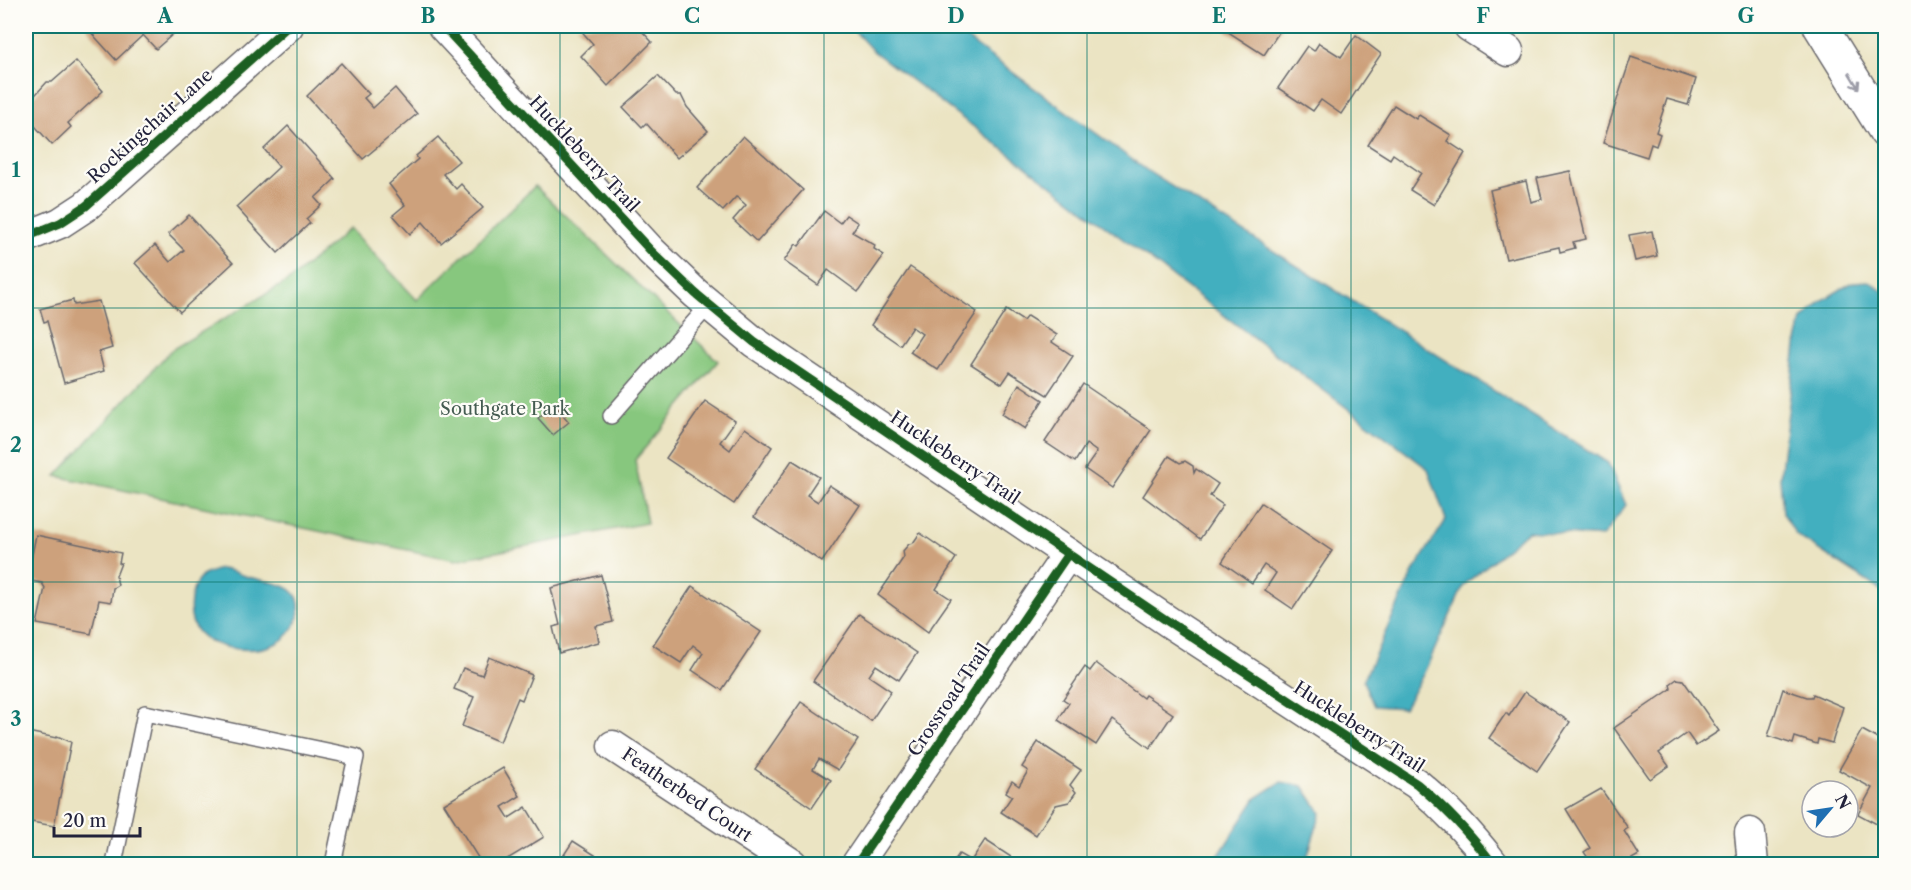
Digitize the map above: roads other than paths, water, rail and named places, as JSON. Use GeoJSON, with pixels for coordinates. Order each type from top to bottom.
{"type":"FeatureCollection","features":[{"type":"Feature","properties":{"kind":"highway"},"geometry":{"type":"LineString","coordinates":[[1820,26],[1886,132]]}},
{"type":"Feature","properties":{"kind":"street","name":"Rockingchair Lane"},"geometry":{"type":"LineString","coordinates":[[26,237],[60,223],[86,206],[288,26]]}},
{"type":"Feature","properties":{"kind":"street","name":"Huckleberry Trail"},"geometry":{"type":"LineString","coordinates":[[442,26],[651,251],[709,305],[754,342],[1068,554],[1417,784],[1439,802],[1471,835],[1492,864]]}},
{"type":"Feature","properties":{"kind":"street"},"geometry":{"type":"LineString","coordinates":[[1469,26],[1508,51]]}},
{"type":"Feature","properties":{"kind":"street","name":"Crossroad Trail"},"geometry":{"type":"LineString","coordinates":[[857,864],[1068,554]]}},
{"type":"Feature","properties":{"kind":"street","name":"Featherbed Court"},"geometry":{"type":"LineString","coordinates":[[613,746],[792,864]]}},
{"type":"Feature","properties":{"kind":"street"},"geometry":{"type":"LineString","coordinates":[[1750,833],[1753,864]]}},
{"type":"Feature","properties":{"kind":"lane"},"geometry":{"type":"LineString","coordinates":[[611,416],[709,305]]}},
{"type":"Feature","properties":{"kind":"lane"},"geometry":{"type":"LineString","coordinates":[[114,864],[145,713],[356,757],[333,864]]}},
{"type":"Feature","properties":{"kind":"water"},"geometry":{"type":"Polygon","coordinates":[[[850,26],[949,26],[1152,174],[1608,463],[1626,505],[1602,537],[1528,531],[1464,585],[1424,673],[1404,708],[1374,706],[1363,681],[1414,570],[1446,520],[1428,469],[873,51],[850,26]]]}},
{"type":"Feature","properties":{"kind":"water"},"geometry":{"type":"Polygon","coordinates":[[[1869,281],[1885,293],[1885,593],[1796,535],[1783,513],[1780,478],[1796,346],[1802,320],[1821,301],[1853,282],[1869,281]]]}},
{"type":"Feature","properties":{"kind":"water"},"geometry":{"type":"Polygon","coordinates":[[[219,569],[274,583],[291,590],[297,596],[299,605],[295,626],[275,644],[256,649],[224,646],[205,638],[194,626],[191,611],[192,595],[202,576],[219,569]]]}},
{"type":"Feature","properties":{"kind":"water"},"geometry":{"type":"Polygon","coordinates":[[[1281,782],[1303,786],[1321,813],[1305,864],[1213,864],[1256,798],[1281,782]]]}},
{"type":"Feature","properties":{"kind":"park label","name":"Southgate Park"},"geometry":{"type":"Point","coordinates":[505,409]}}]}
